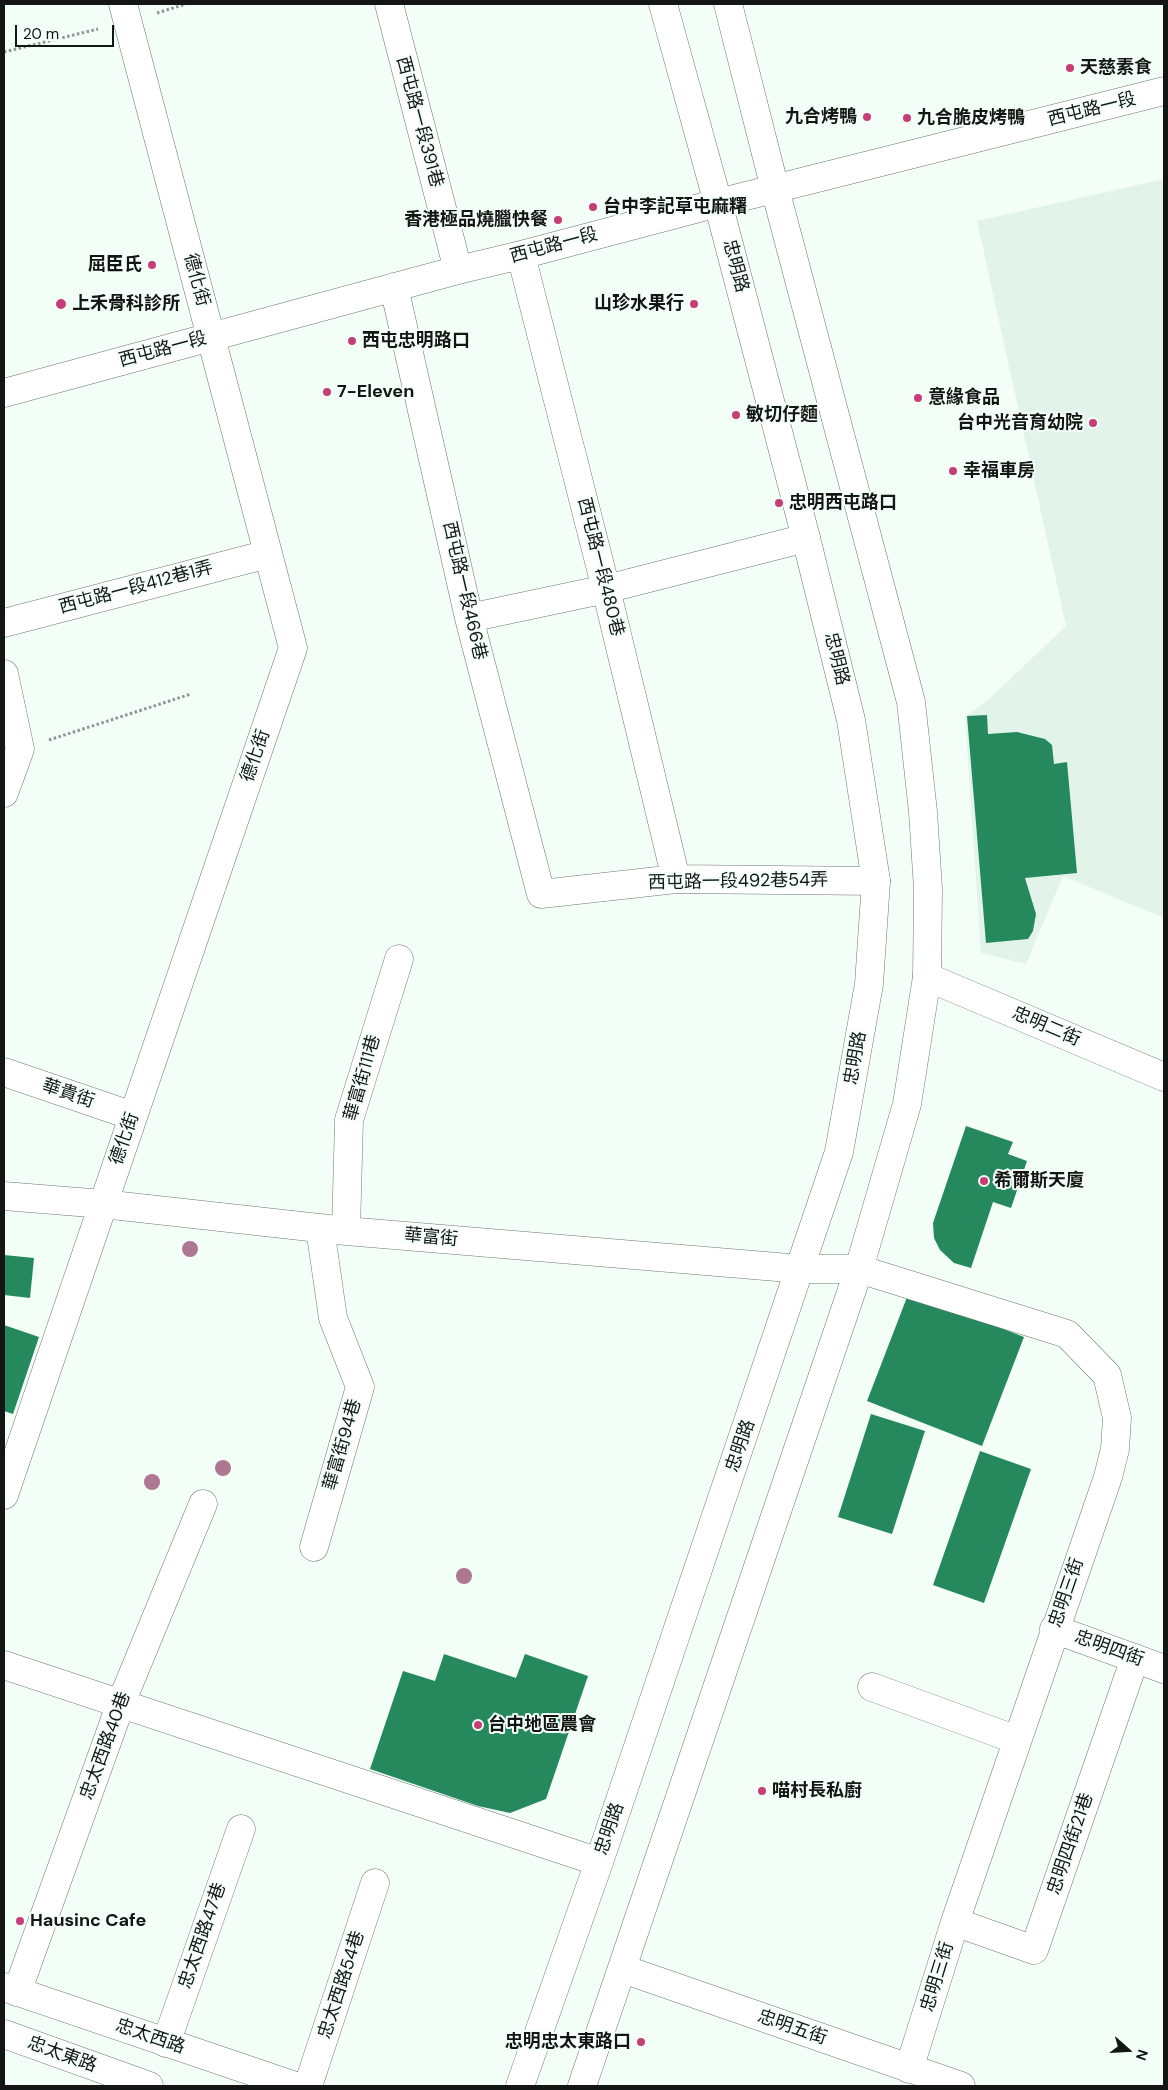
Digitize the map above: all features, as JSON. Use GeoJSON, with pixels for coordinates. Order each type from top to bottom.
{"type":"FeatureCollection","features":[{"type":"Feature","properties":{"kind":"street","name":"西屯路一段391巷"},"geometry":{"type":"LineString","coordinates":[[389,4],[458,270]]}},
{"type":"Feature","properties":{"kind":"street","name":"忠明路"},"geometry":{"type":"LineString","coordinates":[[520,2086],[599,1862],[839,1152],[869,984],[876,881],[851,720],[806,538],[718,203],[662,4]]}},
{"type":"Feature","properties":{"kind":"street"},"geometry":{"type":"LineString","coordinates":[[582,2086],[859,1269],[907,1104],[927,977],[928,889],[924,812],[911,702],[775,190],[728,4]]}},
{"type":"Feature","properties":{"kind":"street","name":"德化街"},"geometry":{"type":"LineString","coordinates":[[4,1495],[293,648],[125,13]]}},
{"type":"Feature","properties":{"kind":"street","name":"西屯路一段"},"geometry":{"type":"LineString","coordinates":[[4,393],[458,270],[1164,92]]}},
{"type":"Feature","properties":{"kind":"street","name":"西屯路一段480巷"},"geometry":{"type":"LineString","coordinates":[[521,255],[606,589],[676,879]]}},
{"type":"Feature","properties":{"kind":"street","name":"西屯路一段466巷"},"geometry":{"type":"LineString","coordinates":[[394,287],[470,618],[541,894]]}},
{"type":"Feature","properties":{"kind":"street"},"geometry":{"type":"LineString","coordinates":[[470,618],[606,589],[806,538]]}},
{"type":"Feature","properties":{"kind":"street","name":"西屯路一段412巷1弄"},"geometry":{"type":"LineString","coordinates":[[4,623],[268,554]]}},
{"type":"Feature","properties":{"kind":"street"},"geometry":{"type":"LineString","coordinates":[[4,674],[20,749],[4,793]]}},
{"type":"Feature","properties":{"kind":"street","name":"西屯路一段492巷54弄"},"geometry":{"type":"LineString","coordinates":[[541,894],[676,879],[876,881]]}},
{"type":"Feature","properties":{"kind":"street","name":"華富街111巷"},"geometry":{"type":"LineString","coordinates":[[346,1231],[349,1120],[399,959]]}},
{"type":"Feature","properties":{"kind":"street","name":"忠明二街"},"geometry":{"type":"LineString","coordinates":[[927,977],[1164,1077]]}},
{"type":"Feature","properties":{"kind":"street","name":"華貴街"},"geometry":{"type":"LineString","coordinates":[[4,1072],[133,1116]]}},
{"type":"Feature","properties":{"kind":"street","name":"華富街"},"geometry":{"type":"LineString","coordinates":[[4,1196],[103,1204],[346,1231],[801,1269],[859,1269]]}},
{"type":"Feature","properties":{"kind":"street","name":"華富街94巷"},"geometry":{"type":"LineString","coordinates":[[314,1546],[360,1387],[333,1318],[320,1228]]}},
{"type":"Feature","properties":{"kind":"street","name":"忠明三街"},"geometry":{"type":"LineString","coordinates":[[859,1269],[1067,1334],[1107,1375],[1117,1418],[1116,1449],[1108,1477],[1054,1629],[955,1922],[909,2069]]}},
{"type":"Feature","properties":{"kind":"street","name":"忠太西路40巷"},"geometry":{"type":"LineString","coordinates":[[10,1990],[121,1704],[202,1504]]}},
{"type":"Feature","properties":{"kind":"street","name":"忠明四街"},"geometry":{"type":"LineString","coordinates":[[1054,1629],[1164,1669]]}},
{"type":"Feature","properties":{"kind":"street","name":"忠明四街21巷"},"geometry":{"type":"LineString","coordinates":[[955,1922],[1034,1950],[1136,1658]]}},
{"type":"Feature","properties":{"kind":"street"},"geometry":{"type":"LineString","coordinates":[[4,1664],[599,1862]]}},
{"type":"Feature","properties":{"kind":"street"},"geometry":{"type":"LineString","coordinates":[[872,1687],[1017,1740]]}},
{"type":"Feature","properties":{"kind":"street","name":"忠太西路47巷"},"geometry":{"type":"LineString","coordinates":[[166,2043],[241,1829]]}},
{"type":"Feature","properties":{"kind":"street","name":"忠太西路54巷"},"geometry":{"type":"LineString","coordinates":[[308,2086],[375,1883]]}},
{"type":"Feature","properties":{"kind":"street","name":"忠明五街"},"geometry":{"type":"LineString","coordinates":[[622,1969],[962,2086]]}},
{"type":"Feature","properties":{"kind":"street","name":"忠太西路"},"geometry":{"type":"LineString","coordinates":[[10,1990],[296,2086]]}},
{"type":"Feature","properties":{"kind":"street","name":"忠太東路"},"geometry":{"type":"LineString","coordinates":[[4,2034],[150,2086]]}},
{"type":"Feature","properties":{"kind":"path"},"geometry":{"type":"LineString","coordinates":[[4,52],[125,13]]}},
{"type":"Feature","properties":{"kind":"path"},"geometry":{"type":"LineString","coordinates":[[20,749],[191,694]]}},
{"type":"Feature","properties":{"kind":"shaded area","name":"台中光音育幼院"},"geometry":{"type":"Polygon","coordinates":[[[1164,179],[1164,918],[1063,876],[1026,964],[981,953],[965,717],[990,698],[1066,626],[977,221],[1164,179]]]}},
{"type":"Feature","properties":{"kind":"building"},"geometry":{"type":"Polygon","coordinates":[[[987,715],[988,734],[1017,732],[1045,739],[1052,745],[1054,764],[1067,762],[1077,873],[1025,878],[1036,914],[1033,931],[1028,939],[986,943],[967,716],[987,715]]]}},
{"type":"Feature","properties":{"kind":"building","name":"希爾斯天廈"},"geometry":{"type":"Polygon","coordinates":[[[966,1126],[1013,1142],[1008,1154],[1027,1161],[1011,1208],[993,1202],[971,1268],[954,1263],[940,1250],[934,1238],[933,1223],[966,1126]]]}},
{"type":"Feature","properties":{"kind":"building"},"geometry":{"type":"Polygon","coordinates":[[[4,1255],[34,1258],[30,1298],[4,1295],[4,1255]]]}},
{"type":"Feature","properties":{"kind":"building"},"geometry":{"type":"Polygon","coordinates":[[[909,1292],[1024,1337],[982,1446],[867,1401],[909,1292]]]}},
{"type":"Feature","properties":{"kind":"building"},"geometry":{"type":"Polygon","coordinates":[[[4,1325],[39,1337],[13,1414],[4,1411],[4,1325]]]}},
{"type":"Feature","properties":{"kind":"building"},"geometry":{"type":"Polygon","coordinates":[[[871,1414],[925,1431],[892,1534],[838,1517],[871,1414]]]}},
{"type":"Feature","properties":{"kind":"building"},"geometry":{"type":"Polygon","coordinates":[[[980,1451],[1031,1469],[984,1603],[933,1585],[980,1451]]]}},
{"type":"Feature","properties":{"kind":"building","name":"台中地區農會"},"geometry":{"type":"Polygon","coordinates":[[[444,1654],[516,1678],[525,1654],[588,1676],[546,1799],[510,1813],[478,1806],[370,1769],[403,1671],[435,1681],[444,1654]]]}},
{"type":"Feature","properties":{"kind":"place","name":"天慈素食"},"geometry":{"type":"Point","coordinates":[1070,68]}},
{"type":"Feature","properties":{"kind":"place","name":"九合烤鴨"},"geometry":{"type":"Point","coordinates":[867,117]}},
{"type":"Feature","properties":{"kind":"place","name":"九合脆皮烤鴨"},"geometry":{"type":"Point","coordinates":[907,118]}},
{"type":"Feature","properties":{"kind":"place","name":"台中李記草屯麻糬"},"geometry":{"type":"Point","coordinates":[593,207]}},
{"type":"Feature","properties":{"kind":"place","name":"香港極品燒臘快餐"},"geometry":{"type":"Point","coordinates":[558,220]}},
{"type":"Feature","properties":{"kind":"place","name":"屈臣氏"},"geometry":{"type":"Point","coordinates":[152,265]}},
{"type":"Feature","properties":{"kind":"place","name":"上禾骨科診所"},"geometry":{"type":"Point","coordinates":[61,304]}},
{"type":"Feature","properties":{"kind":"place","name":"山珍水果行"},"geometry":{"type":"Point","coordinates":[694,304]}},
{"type":"Feature","properties":{"kind":"place","name":"西屯忠明路口"},"geometry":{"type":"Point","coordinates":[352,341]}},
{"type":"Feature","properties":{"kind":"place","name":"7-Eleven"},"geometry":{"type":"Point","coordinates":[327,392]}},
{"type":"Feature","properties":{"kind":"place","name":"意緣食品"},"geometry":{"type":"Point","coordinates":[918,398]}},
{"type":"Feature","properties":{"kind":"place","name":"敏切仔麵"},"geometry":{"type":"Point","coordinates":[736,415]}},
{"type":"Feature","properties":{"kind":"place","name":"台中光音育幼院"},"geometry":{"type":"Point","coordinates":[1093,423]}},
{"type":"Feature","properties":{"kind":"place","name":"幸福車房"},"geometry":{"type":"Point","coordinates":[953,471]}},
{"type":"Feature","properties":{"kind":"place","name":"忠明西屯路口"},"geometry":{"type":"Point","coordinates":[779,503]}},
{"type":"Feature","properties":{"kind":"place","name":"希爾斯天廈"},"geometry":{"type":"Point","coordinates":[984,1181]}},
{"type":"Feature","properties":{"kind":"place","name":"台中地區農會"},"geometry":{"type":"Point","coordinates":[478,1725]}},
{"type":"Feature","properties":{"kind":"place","name":"喵村長私廚"},"geometry":{"type":"Point","coordinates":[762,1791]}},
{"type":"Feature","properties":{"kind":"place","name":"Hausinc Cafe"},"geometry":{"type":"Point","coordinates":[20,1921]}},
{"type":"Feature","properties":{"kind":"place","name":"忠明忠太東路口"},"geometry":{"type":"Point","coordinates":[641,2042]}}]}
